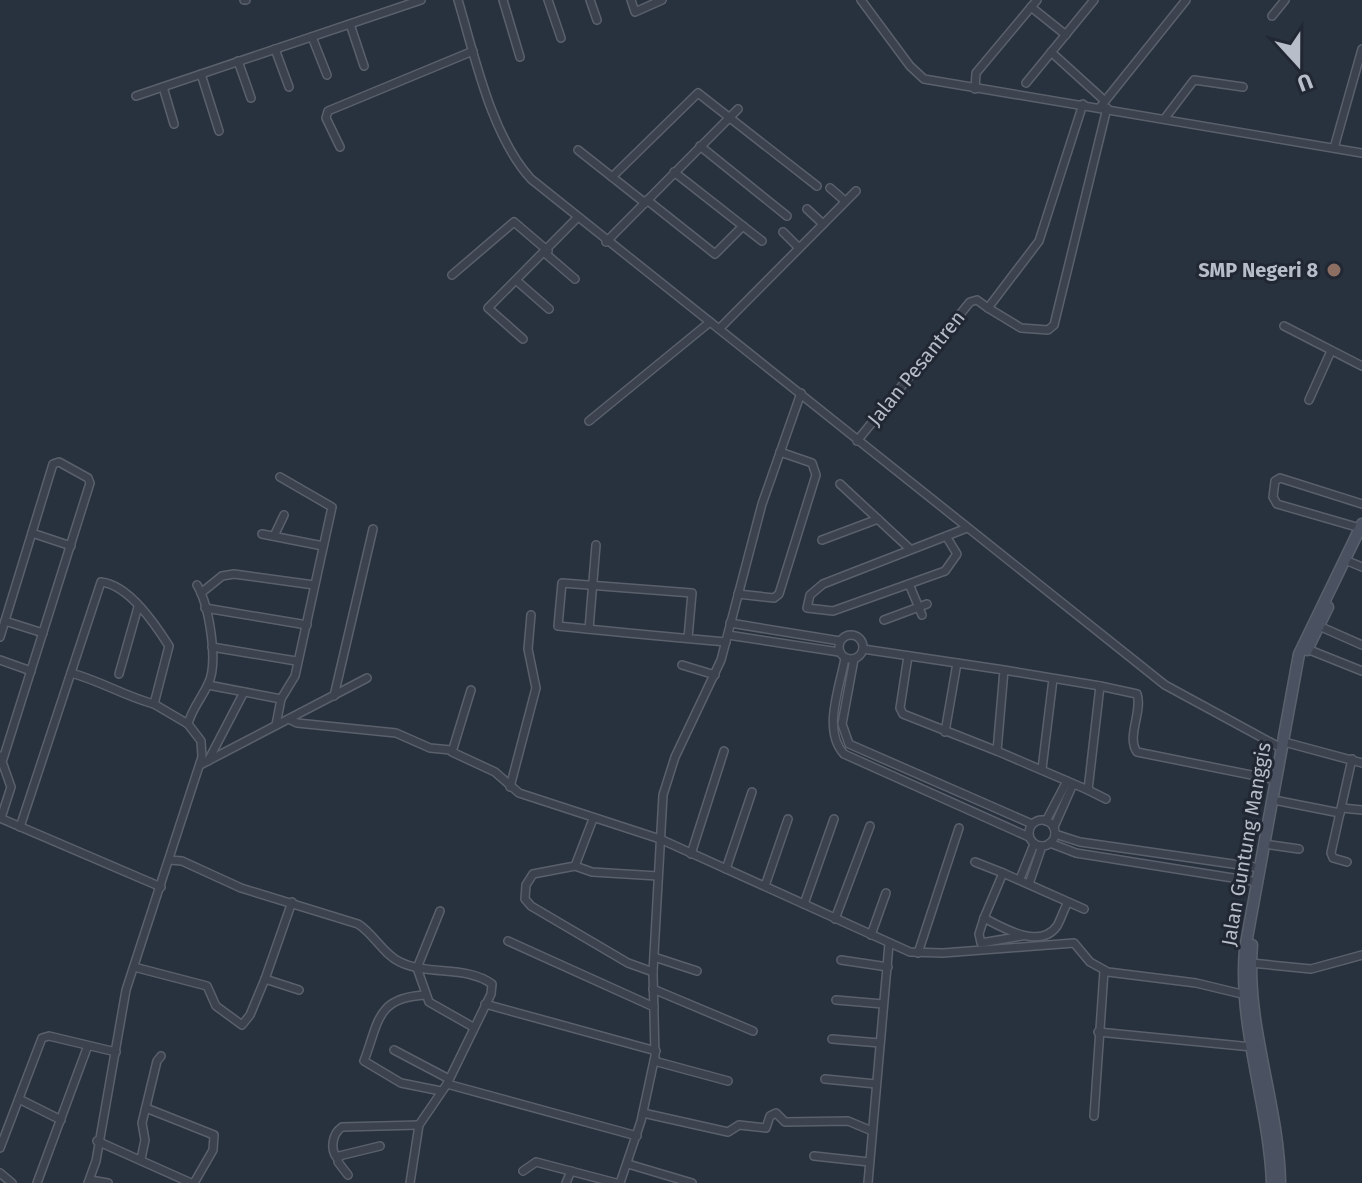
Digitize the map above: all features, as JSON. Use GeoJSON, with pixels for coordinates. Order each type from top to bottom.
{"type":"FeatureCollection","features":[{"type":"Feature","properties":{"kind":"street"},"geometry":{"type":"LineString","coordinates":[[136,96],[421,0]]}},
{"type":"Feature","properties":{"kind":"street"},"geometry":{"type":"LineString","coordinates":[[458,0],[509,151],[531,179],[577,218],[1176,693],[1285,745],[1362,763]]}},
{"type":"Feature","properties":{"kind":"street"},"geometry":{"type":"LineString","coordinates":[[503,0],[520,57]]}},
{"type":"Feature","properties":{"kind":"street"},"geometry":{"type":"LineString","coordinates":[[548,0],[561,38]]}},
{"type":"Feature","properties":{"kind":"street"},"geometry":{"type":"LineString","coordinates":[[590,0],[597,20]]}},
{"type":"Feature","properties":{"kind":"street"},"geometry":{"type":"LineString","coordinates":[[631,0],[635,12],[662,0]]}},
{"type":"Feature","properties":{"kind":"street"},"geometry":{"type":"LineString","coordinates":[[861,0],[920,78],[975,89],[1104,105],[1362,153]]}},
{"type":"Feature","properties":{"kind":"street"},"geometry":{"type":"LineString","coordinates":[[1026,83],[1094,0]]}},
{"type":"Feature","properties":{"kind":"street"},"geometry":{"type":"LineString","coordinates":[[988,308],[1021,328],[1048,330],[1054,325],[1104,105],[1186,0]]}},
{"type":"Feature","properties":{"kind":"street"},"geometry":{"type":"LineString","coordinates":[[1272,16],[1285,0]]}},
{"type":"Feature","properties":{"kind":"street"},"geometry":{"type":"LineString","coordinates":[[975,89],[976,73],[1034,4],[1066,35]]}},
{"type":"Feature","properties":{"kind":"street"},"geometry":{"type":"LineString","coordinates":[[350,24],[364,66]]}},
{"type":"Feature","properties":{"kind":"street"},"geometry":{"type":"LineString","coordinates":[[312,37],[327,75]]}},
{"type":"Feature","properties":{"kind":"street"},"geometry":{"type":"LineString","coordinates":[[275,49],[289,87]]}},
{"type":"Feature","properties":{"kind":"street"},"geometry":{"type":"LineString","coordinates":[[1334,148],[1362,49]]}},
{"type":"Feature","properties":{"kind":"street"},"geometry":{"type":"LineString","coordinates":[[340,147],[326,118],[328,111],[473,51]]}},
{"type":"Feature","properties":{"kind":"street"},"geometry":{"type":"LineString","coordinates":[[1051,52],[1104,105]]}},
{"type":"Feature","properties":{"kind":"street"},"geometry":{"type":"LineString","coordinates":[[238,61],[251,98]]}},
{"type":"Feature","properties":{"kind":"street"},"geometry":{"type":"LineString","coordinates":[[201,74],[219,131]]}},
{"type":"Feature","properties":{"kind":"street"},"geometry":{"type":"LineString","coordinates":[[1165,118],[1194,80],[1243,87]]}},
{"type":"Feature","properties":{"kind":"street"},"geometry":{"type":"LineString","coordinates":[[163,87],[174,124]]}},
{"type":"Feature","properties":{"kind":"street"},"geometry":{"type":"LineString","coordinates":[[612,177],[694,95],[701,94],[817,186]]}},
{"type":"Feature","properties":{"kind":"street","name":"Jalan Pesantren"},"geometry":{"type":"LineString","coordinates":[[857,441],[970,302],[977,300],[988,308],[1039,241],[1083,104]]}},
{"type":"Feature","properties":{"kind":"street"},"geometry":{"type":"LineString","coordinates":[[606,242],[738,109]]}},
{"type":"Feature","properties":{"kind":"street"},"geometry":{"type":"LineString","coordinates":[[700,146],[787,216]]}},
{"type":"Feature","properties":{"kind":"street"},"geometry":{"type":"LineString","coordinates":[[578,150],[715,254],[743,226]]}},
{"type":"Feature","properties":{"kind":"street"},"geometry":{"type":"LineString","coordinates":[[674,172],[762,241]]}},
{"type":"Feature","properties":{"kind":"street"},"geometry":{"type":"LineString","coordinates":[[830,188],[845,201]]}},
{"type":"Feature","properties":{"kind":"street"},"geometry":{"type":"LineString","coordinates":[[719,329],[856,191]]}},
{"type":"Feature","properties":{"kind":"street"},"geometry":{"type":"LineString","coordinates":[[807,209],[823,224]]}},
{"type":"Feature","properties":{"kind":"street"},"geometry":{"type":"LineString","coordinates":[[523,339],[488,310],[577,218]]}},
{"type":"Feature","properties":{"kind":"street"},"geometry":{"type":"LineString","coordinates":[[452,275],[514,222],[575,279]]}},
{"type":"Feature","properties":{"kind":"street"},"geometry":{"type":"LineString","coordinates":[[783,232],[799,248]]}},
{"type":"Feature","properties":{"kind":"street"},"geometry":{"type":"LineString","coordinates":[[517,281],[549,309]]}},
{"type":"Feature","properties":{"kind":"street"},"geometry":{"type":"LineString","coordinates":[[589,421],[710,322]]}},
{"type":"Feature","properties":{"kind":"street"},"geometry":{"type":"LineString","coordinates":[[1284,326],[1362,366]]}},
{"type":"Feature","properties":{"kind":"street"},"geometry":{"type":"LineString","coordinates":[[1309,400],[1331,351]]}},
{"type":"Feature","properties":{"kind":"street"},"geometry":{"type":"LineString","coordinates":[[523,1171],[536,1162],[618,1183],[628,1164],[656,1051],[653,972],[663,795],[668,776],[715,675],[780,452],[801,393]]}},
{"type":"Feature","properties":{"kind":"street"},"geometry":{"type":"LineString","coordinates":[[738,594],[774,598],[779,594],[816,475],[812,463],[780,452]]}},
{"type":"Feature","properties":{"kind":"street"},"geometry":{"type":"LineString","coordinates":[[0,637],[53,464],[59,462],[90,479],[2,758],[11,791],[0,818],[161,887]]}},
{"type":"Feature","properties":{"kind":"street"},"geometry":{"type":"LineString","coordinates":[[276,725],[281,699],[295,676],[332,507],[280,477]]}},
{"type":"Feature","properties":{"kind":"street"},"geometry":{"type":"LineString","coordinates":[[1361,530],[1277,504],[1273,497],[1275,481],[1280,478],[1362,504]]}},
{"type":"Feature","properties":{"kind":"street"},"geometry":{"type":"LineString","coordinates":[[840,484],[910,549]]}},
{"type":"Feature","properties":{"kind":"street"},"geometry":{"type":"LineString","coordinates":[[274,536],[284,515]]}},
{"type":"Feature","properties":{"kind":"street"},"geometry":{"type":"LineString","coordinates":[[822,540],[878,519]]}},
{"type":"Feature","properties":{"kind":"street"},"geometry":{"type":"LineString","coordinates":[[946,536],[957,550],[950,567],[833,611],[807,608],[815,588],[910,549],[967,528]]}},
{"type":"Feature","properties":{"kind":"street"},"geometry":{"type":"LineString","coordinates":[[334,696],[373,529]]}},
{"type":"Feature","properties":{"kind":"street","name":"Jalan Guntung Manggis"},"geometry":{"type":"LineString","coordinates":[[1272,1183],[1270,1142],[1252,1047],[1246,995],[1245,949],[1276,780],[1307,649],[1350,562],[1361,530]]}},
{"type":"Feature","properties":{"kind":"street","name":"Jalan Guntung Manggis"},"geometry":{"type":"LineString","coordinates":[[1280,1183],[1276,1122],[1267,1089],[1251,963],[1301,648],[1361,530]]}},
{"type":"Feature","properties":{"kind":"street"},"geometry":{"type":"LineString","coordinates":[[32,533],[71,546]]}},
{"type":"Feature","properties":{"kind":"street"},"geometry":{"type":"LineString","coordinates":[[262,534],[323,546]]}},
{"type":"Feature","properties":{"kind":"street"},"geometry":{"type":"LineString","coordinates":[[589,629],[596,545]]}},
{"type":"Feature","properties":{"kind":"street"},"geometry":{"type":"LineString","coordinates":[[1350,562],[1362,567]]}},
{"type":"Feature","properties":{"kind":"street"},"geometry":{"type":"LineString","coordinates":[[188,724],[214,669],[199,589],[222,576],[234,574],[314,585]]}},
{"type":"Feature","properties":{"kind":"street"},"geometry":{"type":"LineString","coordinates":[[20,827],[101,582],[120,588],[169,646],[154,704]]}},
{"type":"Feature","properties":{"kind":"street"},"geometry":{"type":"LineString","coordinates":[[688,638],[692,593],[562,583],[558,626],[688,638],[727,638],[792,645],[846,656],[863,649],[1137,694],[1140,702],[1133,743],[1137,752],[1276,780]]}},
{"type":"Feature","properties":{"kind":"street"},"geometry":{"type":"LineString","coordinates":[[884,620],[923,609],[909,584]]}},
{"type":"Feature","properties":{"kind":"street"},"geometry":{"type":"LineString","coordinates":[[119,674],[138,607]]}},
{"type":"Feature","properties":{"kind":"street"},"geometry":{"type":"LineString","coordinates":[[205,608],[307,625]]}},
{"type":"Feature","properties":{"kind":"street"},"geometry":{"type":"LineString","coordinates":[[510,787],[536,688],[528,649],[531,615]]}},
{"type":"Feature","properties":{"kind":"street"},"geometry":{"type":"LineString","coordinates":[[5,621],[43,633]]}},
{"type":"Feature","properties":{"kind":"street"},"geometry":{"type":"LineString","coordinates":[[730,623],[840,641]]}},
{"type":"Feature","properties":{"kind":"street"},"geometry":{"type":"LineString","coordinates":[[1319,626],[1362,645]]}},
{"type":"Feature","properties":{"kind":"street"},"geometry":{"type":"LineString","coordinates":[[792,645],[793,633]]}},
{"type":"Feature","properties":{"kind":"street"},"geometry":{"type":"LineString","coordinates":[[840,641],[846,635],[855,635],[863,649]]}},
{"type":"Feature","properties":{"kind":"street"},"geometry":{"type":"LineString","coordinates":[[840,641],[846,656],[842,731],[849,744],[1032,824],[1046,821],[1070,782]]}},
{"type":"Feature","properties":{"kind":"street"},"geometry":{"type":"LineString","coordinates":[[212,647],[296,661]]}},
{"type":"Feature","properties":{"kind":"street"},"geometry":{"type":"LineString","coordinates":[[1307,649],[1362,671]]}},
{"type":"Feature","properties":{"kind":"street"},"geometry":{"type":"LineString","coordinates":[[908,656],[901,711],[1106,799]]}},
{"type":"Feature","properties":{"kind":"street"},"geometry":{"type":"LineString","coordinates":[[0,660],[31,671]]}},
{"type":"Feature","properties":{"kind":"street"},"geometry":{"type":"LineString","coordinates":[[945,732],[957,663]]}},
{"type":"Feature","properties":{"kind":"street"},"geometry":{"type":"LineString","coordinates":[[682,665],[715,675]]}},
{"type":"Feature","properties":{"kind":"street"},"geometry":{"type":"LineString","coordinates":[[997,751],[1004,670]]}},
{"type":"Feature","properties":{"kind":"street"},"geometry":{"type":"LineString","coordinates":[[71,673],[102,682],[122,696],[154,704],[188,724],[203,745],[204,763]]}},
{"type":"Feature","properties":{"kind":"street"},"geometry":{"type":"LineString","coordinates":[[204,763],[367,678]]}},
{"type":"Feature","properties":{"kind":"street"},"geometry":{"type":"LineString","coordinates":[[1042,769],[1053,679]]}},
{"type":"Feature","properties":{"kind":"street"},"geometry":{"type":"LineString","coordinates":[[208,685],[281,699]]}},
{"type":"Feature","properties":{"kind":"street"},"geometry":{"type":"LineString","coordinates":[[1088,790],[1100,686]]}},
{"type":"Feature","properties":{"kind":"street"},"geometry":{"type":"LineString","coordinates":[[451,750],[471,690]]}},
{"type":"Feature","properties":{"kind":"street"},"geometry":{"type":"LineString","coordinates":[[108,1183],[89,1182],[126,990],[204,763],[244,692]]}},
{"type":"Feature","properties":{"kind":"street"},"geometry":{"type":"LineString","coordinates":[[842,702],[832,729],[835,744],[844,754],[1039,842],[1076,853],[1258,882]]}},
{"type":"Feature","properties":{"kind":"street"},"geometry":{"type":"LineString","coordinates":[[289,719],[306,724],[396,733],[430,748],[451,750],[495,772],[519,793],[660,839],[889,944],[918,953],[1074,943],[1090,962],[1104,971],[1196,983],[1246,995]]}},
{"type":"Feature","properties":{"kind":"street"},"geometry":{"type":"LineString","coordinates":[[691,854],[724,751]]}},
{"type":"Feature","properties":{"kind":"street"},"geometry":{"type":"LineString","coordinates":[[1347,862],[1331,856],[1352,759]]}},
{"type":"Feature","properties":{"kind":"street"},"geometry":{"type":"LineString","coordinates":[[1020,879],[1039,842],[1054,831],[1070,782]]}},
{"type":"Feature","properties":{"kind":"street"},"geometry":{"type":"LineString","coordinates":[[726,869],[752,792]]}},
{"type":"Feature","properties":{"kind":"street"},"geometry":{"type":"LineString","coordinates":[[1279,801],[1341,811],[1362,810]]}},
{"type":"Feature","properties":{"kind":"street"},"geometry":{"type":"LineString","coordinates":[[575,866],[593,819]]}},
{"type":"Feature","properties":{"kind":"street"},"geometry":{"type":"LineString","coordinates":[[765,886],[788,819]]}},
{"type":"Feature","properties":{"kind":"street"},"geometry":{"type":"LineString","coordinates":[[804,904],[834,819]]}},
{"type":"Feature","properties":{"kind":"street"},"geometry":{"type":"LineString","coordinates":[[1046,821],[1054,831],[1080,842],[1261,868]]}},
{"type":"Feature","properties":{"kind":"street"},"geometry":{"type":"LineString","coordinates":[[1029,884],[1039,842],[1032,824]]}},
{"type":"Feature","properties":{"kind":"street"},"geometry":{"type":"LineString","coordinates":[[835,919],[870,826]]}},
{"type":"Feature","properties":{"kind":"street"},"geometry":{"type":"LineString","coordinates":[[918,953],[959,828]]}},
{"type":"Feature","properties":{"kind":"street"},"geometry":{"type":"LineString","coordinates":[[1271,845],[1299,849]]}},
{"type":"Feature","properties":{"kind":"street"},"geometry":{"type":"LineString","coordinates":[[169,860],[178,859],[241,888],[358,924],[372,933],[395,959],[417,968],[465,974],[490,981],[492,991],[445,1085],[419,1125],[410,1183]]}},
{"type":"Feature","properties":{"kind":"street"},"geometry":{"type":"LineString","coordinates":[[975,862],[1084,909]]}},
{"type":"Feature","properties":{"kind":"street"},"geometry":{"type":"LineString","coordinates":[[653,972],[628,963],[531,906],[525,899],[526,885],[533,874],[575,866],[592,872],[658,876]]}},
{"type":"Feature","properties":{"kind":"street"},"geometry":{"type":"LineString","coordinates":[[1003,873],[984,918],[979,934],[981,943],[1038,936],[1056,927],[1068,902]]}},
{"type":"Feature","properties":{"kind":"street"},"geometry":{"type":"LineString","coordinates":[[871,935],[886,893]]}},
{"type":"Feature","properties":{"kind":"street"},"geometry":{"type":"LineString","coordinates":[[134,967],[207,986],[216,1006],[242,1025],[265,979],[292,902]]}},
{"type":"Feature","properties":{"kind":"street"},"geometry":{"type":"LineString","coordinates":[[440,911],[417,968],[426,995],[433,1005],[473,1027]]}},
{"type":"Feature","properties":{"kind":"street"},"geometry":{"type":"LineString","coordinates":[[984,918],[1024,936]]}},
{"type":"Feature","properties":{"kind":"street"},"geometry":{"type":"LineString","coordinates":[[508,941],[654,1007]]}},
{"type":"Feature","properties":{"kind":"street"},"geometry":{"type":"LineString","coordinates":[[868,1183],[889,944]]}},
{"type":"Feature","properties":{"kind":"street"},"geometry":{"type":"LineString","coordinates":[[1251,963],[1311,969],[1362,955]]}},
{"type":"Feature","properties":{"kind":"street"},"geometry":{"type":"LineString","coordinates":[[654,957],[697,971]]}},
{"type":"Feature","properties":{"kind":"street"},"geometry":{"type":"LineString","coordinates":[[841,960],[888,967]]}},
{"type":"Feature","properties":{"kind":"street"},"geometry":{"type":"LineString","coordinates":[[1094,1116],[1104,971]]}},
{"type":"Feature","properties":{"kind":"street"},"geometry":{"type":"LineString","coordinates":[[265,979],[299,990]]}},
{"type":"Feature","properties":{"kind":"street"},"geometry":{"type":"LineString","coordinates":[[653,989],[753,1031]]}},
{"type":"Feature","properties":{"kind":"street"},"geometry":{"type":"LineString","coordinates":[[426,995],[401,997],[385,1007],[364,1061],[401,1083],[445,1085],[637,1136]]}},
{"type":"Feature","properties":{"kind":"street"},"geometry":{"type":"LineString","coordinates":[[836,1000],[883,1004]]}},
{"type":"Feature","properties":{"kind":"street"},"geometry":{"type":"LineString","coordinates":[[485,1004],[656,1051]]}},
{"type":"Feature","properties":{"kind":"street"},"geometry":{"type":"LineString","coordinates":[[1098,1032],[1252,1047]]}},
{"type":"Feature","properties":{"kind":"street"},"geometry":{"type":"LineString","coordinates":[[0,1148],[42,1038],[49,1036],[87,1048],[116,1052]]}},
{"type":"Feature","properties":{"kind":"street"},"geometry":{"type":"LineString","coordinates":[[832,1039],[880,1043]]}},
{"type":"Feature","properties":{"kind":"street"},"geometry":{"type":"LineString","coordinates":[[37,1183],[87,1048]]}},
{"type":"Feature","properties":{"kind":"street"},"geometry":{"type":"LineString","coordinates":[[394,1050],[445,1085]]}},
{"type":"Feature","properties":{"kind":"street"},"geometry":{"type":"LineString","coordinates":[[141,1159],[146,1108],[157,1061],[161,1056]]}},
{"type":"Feature","properties":{"kind":"street"},"geometry":{"type":"LineString","coordinates":[[654,1061],[728,1081]]}},
{"type":"Feature","properties":{"kind":"street"},"geometry":{"type":"LineString","coordinates":[[825,1079],[876,1084]]}},
{"type":"Feature","properties":{"kind":"street"},"geometry":{"type":"LineString","coordinates":[[19,1099],[61,1120]]}},
{"type":"Feature","properties":{"kind":"street"},"geometry":{"type":"LineString","coordinates":[[97,1141],[192,1183],[213,1150],[215,1136],[146,1108]]}},
{"type":"Feature","properties":{"kind":"street"},"geometry":{"type":"LineString","coordinates":[[643,1113],[728,1132],[739,1125],[766,1128],[770,1116],[776,1113],[785,1122],[848,1121],[872,1131]]}},
{"type":"Feature","properties":{"kind":"street"},"geometry":{"type":"LineString","coordinates":[[348,1175],[332,1146],[337,1131],[342,1127],[419,1125]]}},
{"type":"Feature","properties":{"kind":"street"},"geometry":{"type":"LineString","coordinates":[[337,1158],[380,1146]]}},
{"type":"Feature","properties":{"kind":"street"},"geometry":{"type":"LineString","coordinates":[[814,1156],[869,1162]]}},
{"type":"Feature","properties":{"kind":"street"},"geometry":{"type":"LineString","coordinates":[[628,1164],[692,1183]]}},
{"type":"Feature","properties":{"kind":"street"},"geometry":{"type":"LineString","coordinates":[[566,1183],[571,1171]]}},
{"type":"Feature","properties":{"kind":"street"},"geometry":{"type":"LineString","coordinates":[[0,1173],[12,1183]]}},
{"type":"Feature","properties":{"kind":"place","name":"SMP Negeri 8"},"geometry":{"type":"Point","coordinates":[1334,270]}}]}
